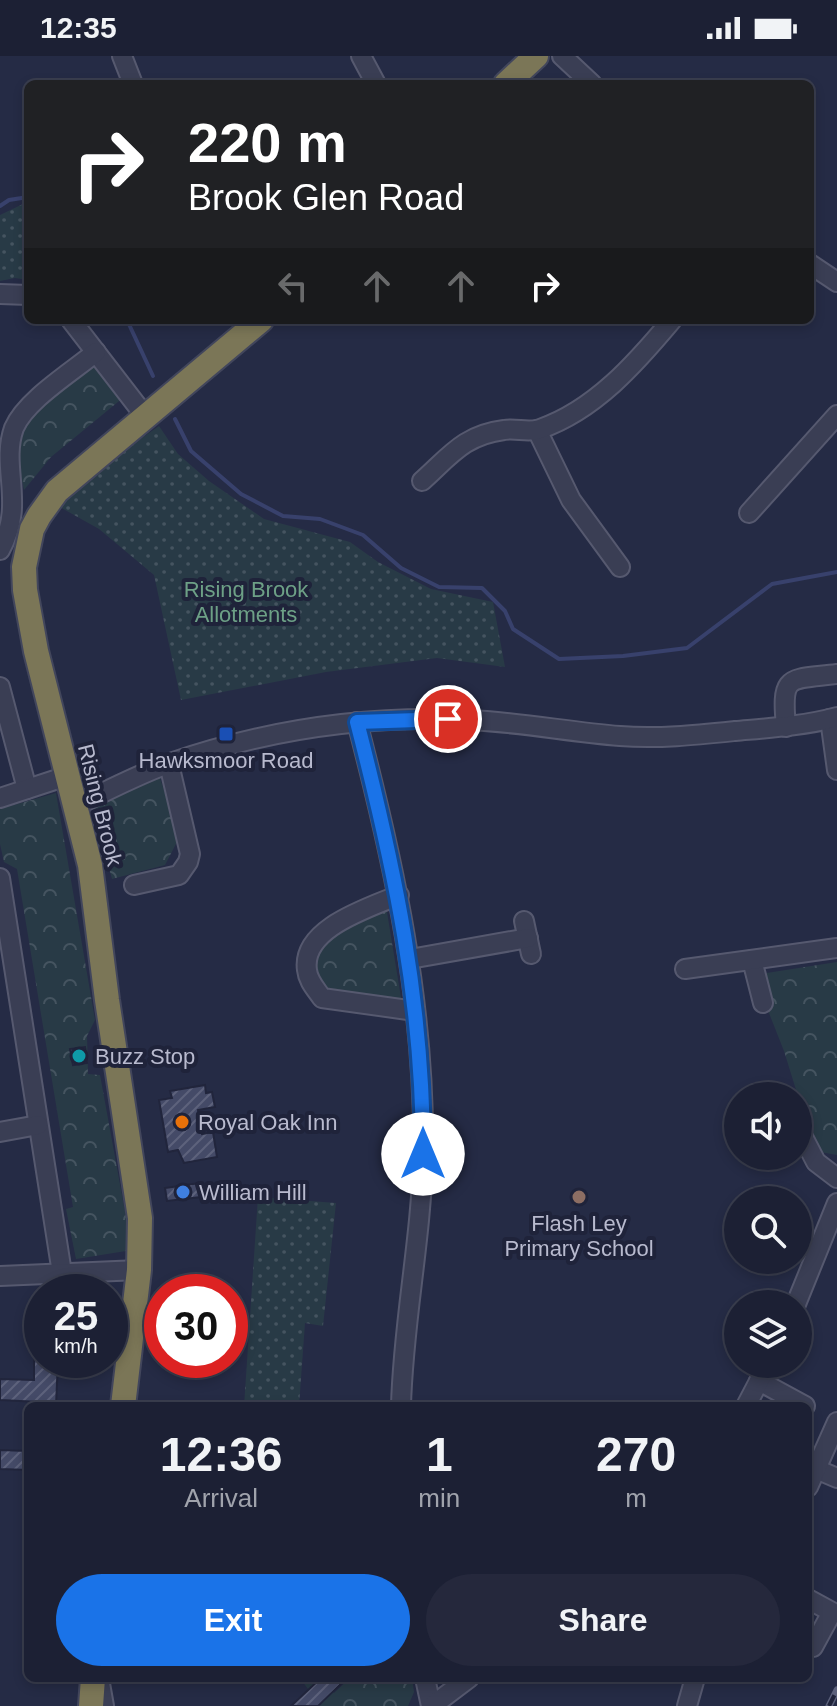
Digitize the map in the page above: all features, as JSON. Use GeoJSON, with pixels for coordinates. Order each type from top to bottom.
{"type":"FeatureCollection","features":[{"type":"Feature","properties":{"kind":"highway"},"geometry":{"type":"LineString","coordinates":[[510,80],[536,56]]}},
{"type":"Feature","properties":{"kind":"highway","name":"Rising Brook"},"geometry":{"type":"LineString","coordinates":[[123,1402],[139,1270],[140,1218],[94,894],[76,806],[29,615],[24,567],[27,548],[39,516],[57,491],[256,324]]}},
{"type":"Feature","properties":{"kind":"highway"},"geometry":{"type":"LineString","coordinates":[[91,1706],[95,1682]]}},
{"type":"Feature","properties":{"kind":"street"},"geometry":{"type":"LineString","coordinates":[[122,56],[131,80]]}},
{"type":"Feature","properties":{"kind":"street"},"geometry":{"type":"LineString","coordinates":[[361,56],[374,80]]}},
{"type":"Feature","properties":{"kind":"street"},"geometry":{"type":"LineString","coordinates":[[562,56],[588,80]]}},
{"type":"Feature","properties":{"kind":"street"},"geometry":{"type":"LineString","coordinates":[[814,267],[837,282]]}},
{"type":"Feature","properties":{"kind":"street"},"geometry":{"type":"LineString","coordinates":[[0,294],[24,295]]}},
{"type":"Feature","properties":{"kind":"street"},"geometry":{"type":"LineString","coordinates":[[74,324],[145,416]]}},
{"type":"Feature","properties":{"kind":"street"},"geometry":{"type":"LineString","coordinates":[[422,481],[469,438],[505,429],[537,430],[581,411],[637,361],[669,324]]}},
{"type":"Feature","properties":{"kind":"street"},"geometry":{"type":"LineString","coordinates":[[0,550],[9,532],[12,515],[8,454],[15,425],[27,409],[96,352]]}},
{"type":"Feature","properties":{"kind":"street"},"geometry":{"type":"LineString","coordinates":[[749,513],[837,415]]}},
{"type":"Feature","properties":{"kind":"street"},"geometry":{"type":"LineString","coordinates":[[537,430],[571,500],[620,567]]}},
{"type":"Feature","properties":{"kind":"street"},"geometry":{"type":"LineString","coordinates":[[786,727],[783,695],[787,685],[797,679],[837,674]]}},
{"type":"Feature","properties":{"kind":"street"},"geometry":{"type":"LineString","coordinates":[[0,687],[27,789]]}},
{"type":"Feature","properties":{"kind":"street"},"geometry":{"type":"LineString","coordinates":[[76,806],[169,764],[273,734],[357,722],[471,720],[620,736],[670,738],[786,727],[833,718],[837,770]]}},
{"type":"Feature","properties":{"kind":"street"},"geometry":{"type":"LineString","coordinates":[[357,722],[399,895],[410,959],[422,1083],[421,1200],[401,1402]]}},
{"type":"Feature","properties":{"kind":"street"},"geometry":{"type":"LineString","coordinates":[[134,885],[179,875],[188,862],[190,854],[169,764]]}},
{"type":"Feature","properties":{"kind":"street"},"geometry":{"type":"LineString","coordinates":[[0,798],[67,776]]}},
{"type":"Feature","properties":{"kind":"street"},"geometry":{"type":"LineString","coordinates":[[0,878],[4,931],[62,1273]]}},
{"type":"Feature","properties":{"kind":"street"},"geometry":{"type":"LineString","coordinates":[[399,895],[331,927],[316,940],[308,955],[307,970],[311,983],[322,998],[415,1011]]}},
{"type":"Feature","properties":{"kind":"street"},"geometry":{"type":"LineString","coordinates":[[410,959],[527,938]]}},
{"type":"Feature","properties":{"kind":"street"},"geometry":{"type":"LineString","coordinates":[[685,969],[837,948]]}},
{"type":"Feature","properties":{"kind":"street"},"geometry":{"type":"LineString","coordinates":[[752,960],[763,1003]]}},
{"type":"Feature","properties":{"kind":"street"},"geometry":{"type":"LineString","coordinates":[[0,1132],[38,1125]]}},
{"type":"Feature","properties":{"kind":"street"},"geometry":{"type":"LineString","coordinates":[[812,1154],[816,1162],[837,1178]]}},
{"type":"Feature","properties":{"kind":"street"},"geometry":{"type":"LineString","coordinates":[[802,1290],[837,1203]]}},
{"type":"Feature","properties":{"kind":"street"},"geometry":{"type":"LineString","coordinates":[[0,1276],[139,1270]]}},
{"type":"Feature","properties":{"kind":"street"},"geometry":{"type":"LineString","coordinates":[[748,1402],[761,1378]]}},
{"type":"Feature","properties":{"kind":"street"},"geometry":{"type":"LineString","coordinates":[[759,1381],[797,1402]]}},
{"type":"Feature","properties":{"kind":"street"},"geometry":{"type":"LineString","coordinates":[[812,1410],[837,1423],[812,1478]]}},
{"type":"Feature","properties":{"kind":"street"},"geometry":{"type":"LineString","coordinates":[[816,1469],[837,1478]]}},
{"type":"Feature","properties":{"kind":"street"},"geometry":{"type":"LineString","coordinates":[[812,1601],[832,1612],[813,1647]]}},
{"type":"Feature","properties":{"kind":"street"},"geometry":{"type":"LineString","coordinates":[[97,1682],[104,1706]]}},
{"type":"Feature","properties":{"kind":"street"},"geometry":{"type":"LineString","coordinates":[[426,1682],[432,1706],[464,1682]]}},
{"type":"Feature","properties":{"kind":"street"},"geometry":{"type":"LineString","coordinates":[[687,1706],[694,1682]]}},
{"type":"Feature","properties":{"kind":"green space"},"geometry":{"type":"Polygon","coordinates":[[[23,204],[24,279],[0,281],[0,215],[23,204]]]}},
{"type":"Feature","properties":{"kind":"green space"},"geometry":{"type":"Polygon","coordinates":[[[98,364],[124,397],[51,457],[24,490],[17,457],[21,434],[50,400],[98,364]]]}},
{"type":"Feature","properties":{"kind":"green space","name":"Rising Brook Allotments"},"geometry":{"type":"Polygon","coordinates":[[[159,426],[178,454],[209,481],[264,519],[350,542],[378,562],[431,589],[493,602],[505,667],[437,658],[326,672],[181,700],[154,575],[99,529],[58,506],[126,449],[159,426]]]}},
{"type":"Feature","properties":{"kind":"green space"},"geometry":{"type":"Polygon","coordinates":[[[160,778],[179,838],[165,865],[112,879],[93,808],[160,778]]]}},
{"type":"Feature","properties":{"kind":"green space"},"geometry":{"type":"Polygon","coordinates":[[[56,793],[95,1020],[87,1036],[88,1074],[100,1075],[132,1250],[76,1259],[66,1209],[73,1207],[17,869],[4,862],[0,844],[0,809],[56,793]]]}},
{"type":"Feature","properties":{"kind":"green space"},"geometry":{"type":"Polygon","coordinates":[[[386,906],[402,1004],[319,989],[311,971],[311,958],[316,947],[349,922],[386,906]]]}},
{"type":"Feature","properties":{"kind":"green space"},"geometry":{"type":"Polygon","coordinates":[[[837,962],[837,1155],[815,1151],[812,1141],[812,1082],[794,1082],[754,975],[837,962]]]}},
{"type":"Feature","properties":{"kind":"green space"},"geometry":{"type":"Polygon","coordinates":[[[258,1197],[336,1203],[323,1326],[305,1323],[299,1402],[244,1402],[258,1197]]]}},
{"type":"Feature","properties":{"kind":"green space"},"geometry":{"type":"Polygon","coordinates":[[[303,1682],[324,1682],[334,1693],[346,1682],[413,1682],[414,1692],[408,1706],[319,1704],[303,1682]]]}},
{"type":"Feature","properties":{"kind":"building","name":"Buzz Stop"},"geometry":{"type":"Polygon","coordinates":[[[85,1047],[87,1063],[73,1065],[70,1049],[85,1047]]]}},
{"type":"Feature","properties":{"kind":"building","name":"Royal Oak Inn"},"geometry":{"type":"Polygon","coordinates":[[[205,1085],[206,1093],[212,1092],[215,1107],[198,1110],[202,1134],[213,1132],[217,1157],[184,1163],[178,1150],[168,1152],[159,1100],[172,1098],[170,1091],[205,1085]]]}},
{"type":"Feature","properties":{"kind":"building","name":"William Hill"},"geometry":{"type":"Polygon","coordinates":[[[200,1183],[201,1197],[167,1201],[165,1188],[200,1183]]]}},
{"type":"Feature","properties":{"kind":"building"},"geometry":{"type":"Polygon","coordinates":[[[57,1378],[56,1402],[0,1400],[0,1379],[57,1378]]]}},
{"type":"Feature","properties":{"kind":"building"},"geometry":{"type":"Polygon","coordinates":[[[0,1450],[24,1451],[24,1470],[0,1469],[0,1450]]]}},
{"type":"Feature","properties":{"kind":"building"},"geometry":{"type":"Polygon","coordinates":[[[317,1682],[343,1682],[318,1706],[291,1706],[317,1682]]]}},
{"type":"Feature","properties":{"kind":"waterway","name":"Rising Brook"},"geometry":{"type":"LineString","coordinates":[[0,206],[9,200],[24,198]]}},
{"type":"Feature","properties":{"kind":"waterway","name":"Rising Brook"},"geometry":{"type":"LineString","coordinates":[[129,324],[153,376]]}},
{"type":"Feature","properties":{"kind":"waterway","name":"Rising Brook"},"geometry":{"type":"LineString","coordinates":[[175,419],[191,451],[241,494],[283,516],[320,519],[363,535],[401,568],[439,587],[482,588],[505,611],[513,629],[559,659],[623,656],[687,648],[772,584],[837,572]]}},
{"type":"Feature","properties":{"kind":"railway"},"geometry":{"type":"LineString","coordinates":[[829,1706],[837,1690]]}},
{"type":"Feature","properties":{"kind":"place","name":"Hawksmoor Road"},"geometry":{"type":"Point","coordinates":[226,734]}},
{"type":"Feature","properties":{"kind":"place","name":"Buzz Stop"},"geometry":{"type":"Point","coordinates":[79,1056]}},
{"type":"Feature","properties":{"kind":"place","name":"Royal Oak Inn"},"geometry":{"type":"Point","coordinates":[182,1122]}},
{"type":"Feature","properties":{"kind":"place","name":"William Hill"},"geometry":{"type":"Point","coordinates":[183,1192]}},
{"type":"Feature","properties":{"kind":"place","name":"Flash Ley Primary School"},"geometry":{"type":"Point","coordinates":[579,1197]}},
{"type":"Feature","properties":{"kind":"route"},"geometry":{"type":"LineString","coordinates":[[423,1154],[422,1083],[410,959],[399,895],[357,722],[448,719]]}}]}
